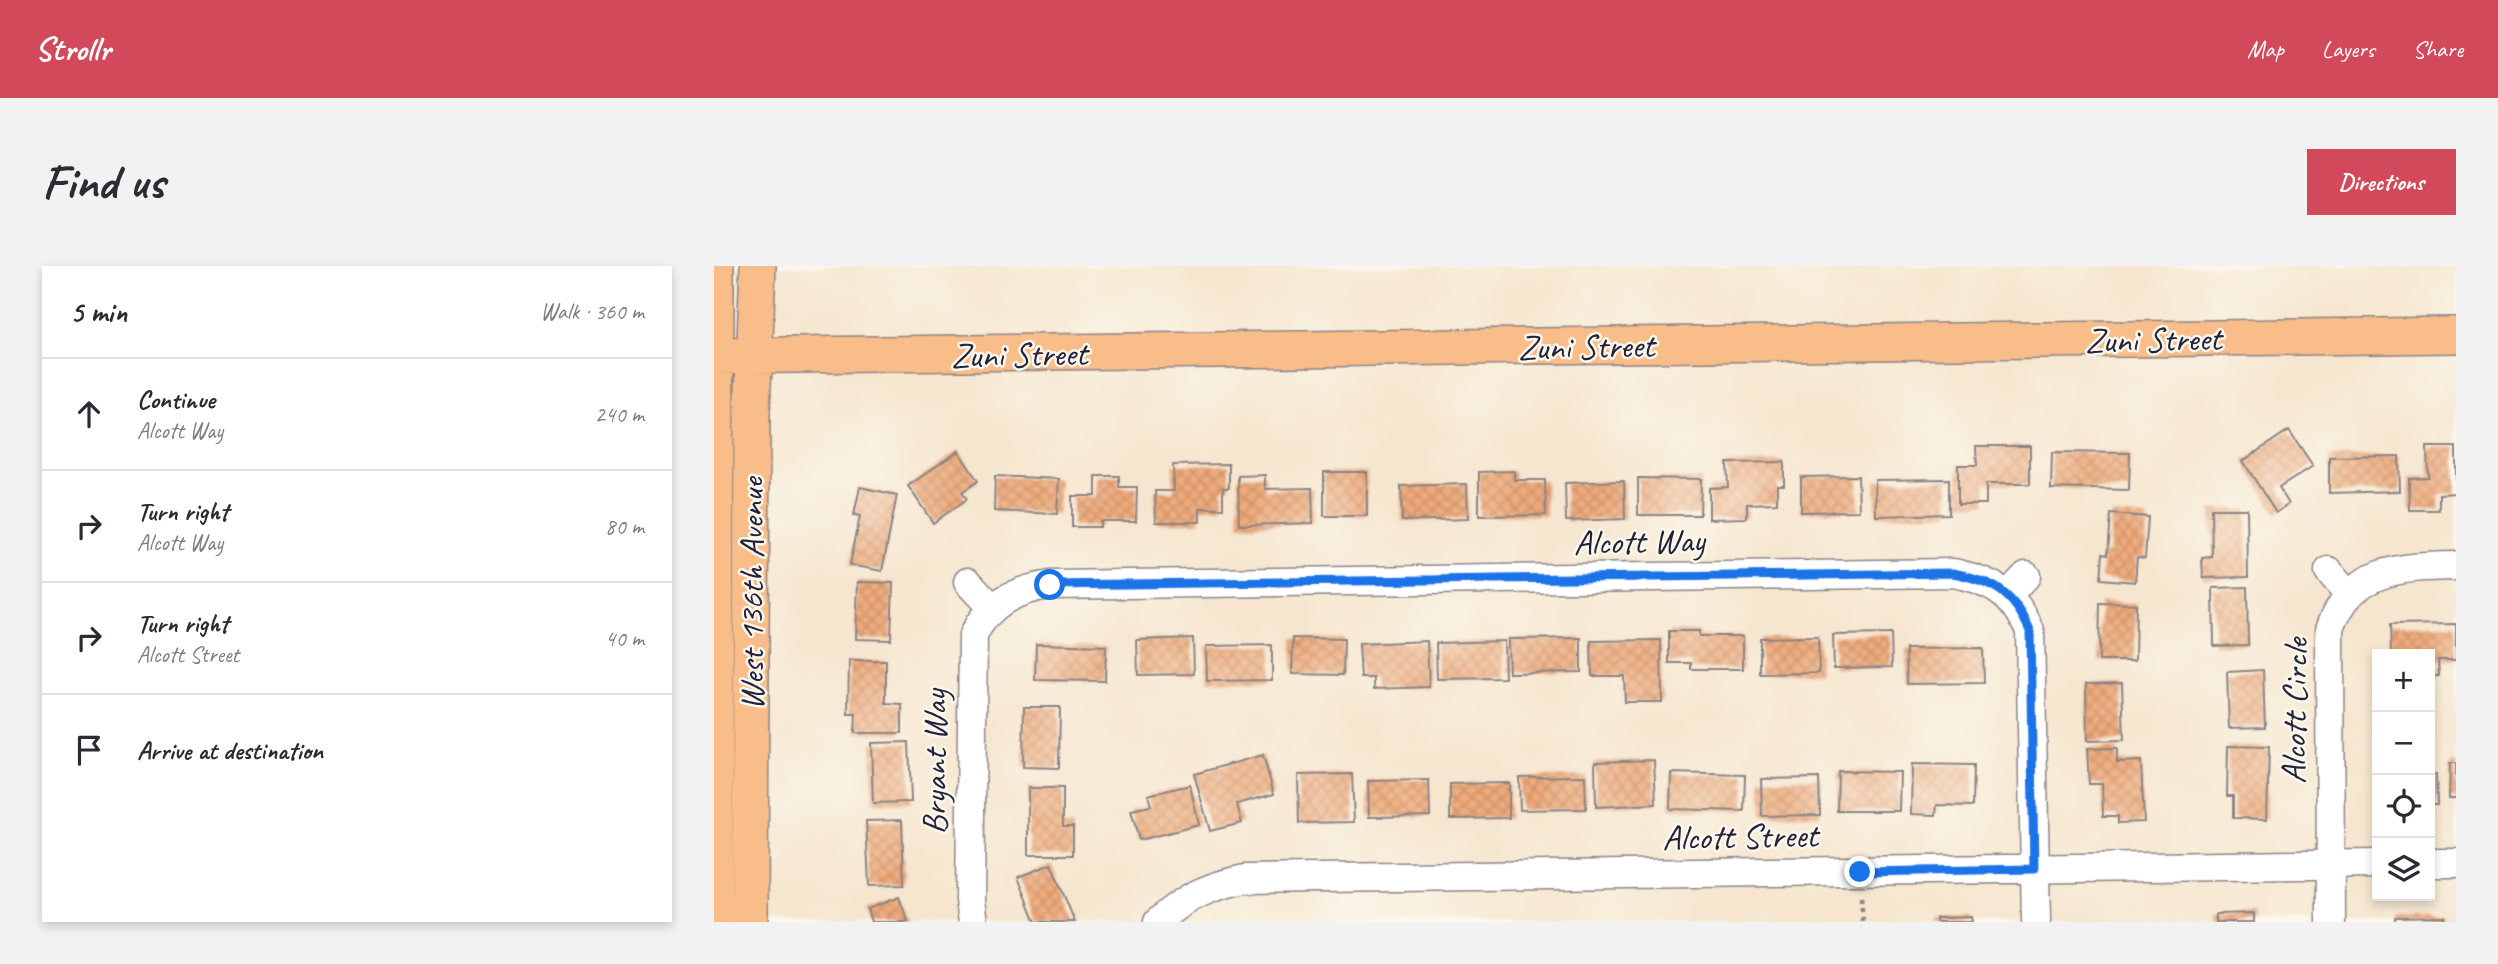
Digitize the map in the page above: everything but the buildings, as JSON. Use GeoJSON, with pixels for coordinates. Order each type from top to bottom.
{"type":"FeatureCollection","features":[{"type":"Feature","properties":{"kind":"main road","name":"West 136th Avenue"},"geometry":{"type":"LineString","coordinates":[[715,922],[716,266]]}},
{"type":"Feature","properties":{"kind":"main road","name":"West 136th Avenue"},"geometry":{"type":"LineString","coordinates":[[750,922],[754,357],[758,266]]}},
{"type":"Feature","properties":{"kind":"main road","name":"Zuni Street"},"geometry":{"type":"LineString","coordinates":[[715,358],[2456,335]]}},
{"type":"Feature","properties":{"kind":"street","name":"Alcott Circle"},"geometry":{"type":"LineString","coordinates":[[2331,922],[2328,644],[2335,614],[2349,594],[2375,576],[2407,567],[2456,566]]}},
{"type":"Feature","properties":{"kind":"street"},"geometry":{"type":"LineString","coordinates":[[2329,571],[2349,594]]}},
{"type":"Feature","properties":{"kind":"street","name":"Alcott Way"},"geometry":{"type":"LineString","coordinates":[[992,608],[1026,588],[1050,585],[1953,573],[2017,586],[2030,631],[2036,922]]}},
{"type":"Feature","properties":{"kind":"street"},"geometry":{"type":"LineString","coordinates":[[968,582],[992,608]]}},
{"type":"Feature","properties":{"kind":"street","name":"Bryant Way"},"geometry":{"type":"LineString","coordinates":[[973,922],[970,900],[971,650],[973,635],[992,608]]}},
{"type":"Feature","properties":{"kind":"street"},"geometry":{"type":"LineString","coordinates":[[2435,863],[2456,863]]}},
{"type":"Feature","properties":{"kind":"street","name":"Alcott Street"},"geometry":{"type":"LineString","coordinates":[[1158,922],[1184,899],[1217,884],[1245,879],[2372,864]]}},
{"type":"Feature","properties":{"kind":"route"},"geometry":{"type":"LineString","coordinates":[[1050,585],[1953,573],[1986,580],[2007,596],[2024,617],[2030,631],[2034,869],[1860,872]]}}]}
